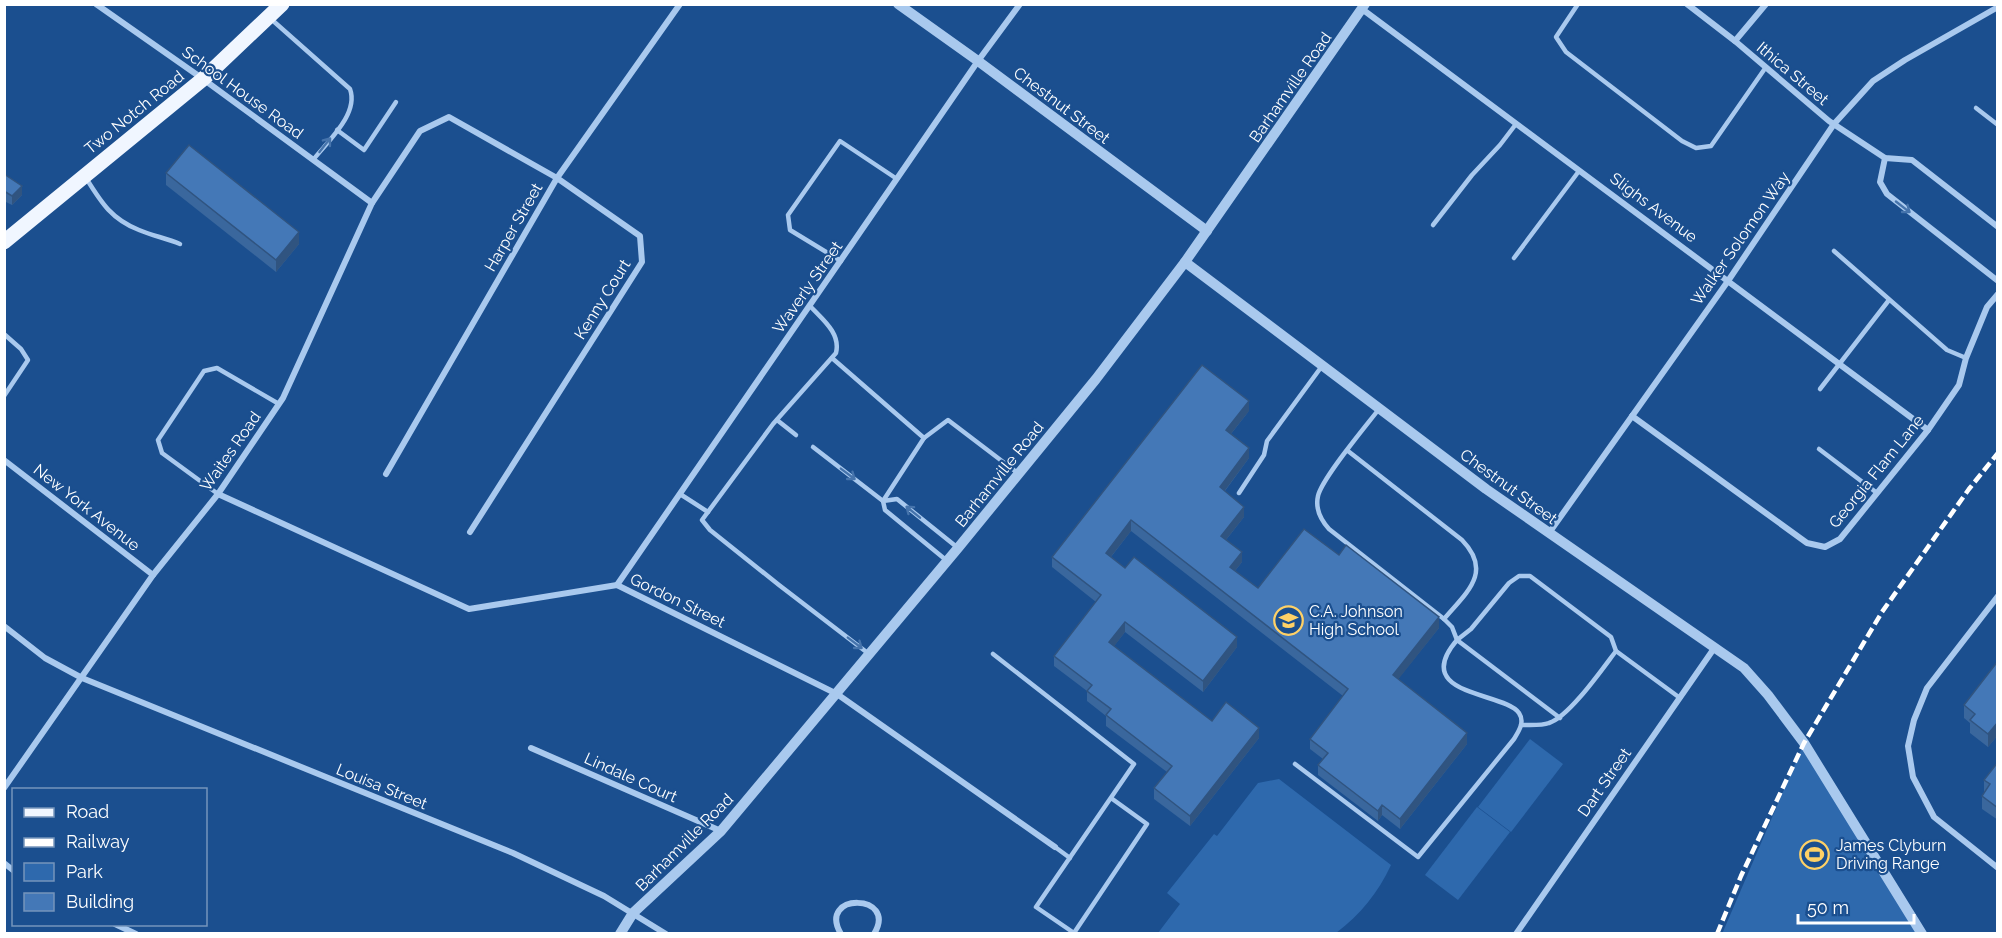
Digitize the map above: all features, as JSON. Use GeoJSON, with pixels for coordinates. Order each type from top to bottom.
{"type":"FeatureCollection","features":[{"type":"Feature","properties":{"kind":"main road","name":"Two Notch Road"},"geometry":{"type":"LineString","coordinates":[[4,242],[203,79],[282,4]]}},
{"type":"Feature","properties":{"kind":"street","name":"School House Road"},"geometry":{"type":"LineString","coordinates":[[96,4],[372,203]]}},
{"type":"Feature","properties":{"kind":"street","name":"Harper Street"},"geometry":{"type":"LineString","coordinates":[[386,474],[557,178],[680,4]]}},
{"type":"Feature","properties":{"kind":"street","name":"Chestnut Street"},"geometry":{"type":"LineString","coordinates":[[898,4],[1207,231]]}},
{"type":"Feature","properties":{"kind":"street","name":"Waverly Street"},"geometry":{"type":"LineString","coordinates":[[617,585],[978,61],[1020,4]]}},
{"type":"Feature","properties":{"kind":"street","name":"Ithica Street"},"geometry":{"type":"LineString","coordinates":[[1687,4],[1834,124],[1885,158],[1912,160],[1998,227]]}},
{"type":"Feature","properties":{"kind":"street"},"geometry":{"type":"LineString","coordinates":[[1735,41],[1766,4]]}},
{"type":"Feature","properties":{"kind":"street","name":"Slighs Avenue"},"geometry":{"type":"LineString","coordinates":[[1363,7],[1516,124],[1928,430]]}},
{"type":"Feature","properties":{"kind":"street","name":"Barhamville Road"},"geometry":{"type":"LineString","coordinates":[[620,933],[633,913],[721,831],[1096,379],[1185,262],[1363,7]]}},
{"type":"Feature","properties":{"kind":"street","name":"Walker Solomon Way"},"geometry":{"type":"LineString","coordinates":[[1549,533],[1728,281],[1834,124],[1873,81],[1998,7]]}},
{"type":"Feature","properties":{"kind":"street","name":"Kenny Court"},"geometry":{"type":"LineString","coordinates":[[449,117],[557,178],[640,236],[642,262],[470,532]]}},
{"type":"Feature","properties":{"kind":"street","name":"Waites Road"},"geometry":{"type":"LineString","coordinates":[[4,788],[153,575],[218,494],[279,404],[372,203],[420,131],[449,117]]}},
{"type":"Feature","properties":{"kind":"street"},"geometry":{"type":"LineString","coordinates":[[1885,158],[1880,182],[1887,194],[1998,281]]}},
{"type":"Feature","properties":{"kind":"street","name":"Chestnut Street"},"geometry":{"type":"LineString","coordinates":[[1185,262],[1379,409],[1549,533],[1715,647],[1757,681],[1804,743],[1923,933]]}},
{"type":"Feature","properties":{"kind":"street","name":"Georgia Flam Lane"},"geometry":{"type":"LineString","coordinates":[[1632,416],[1807,543],[1826,547],[1840,539],[1928,430],[1959,385],[1966,358],[1988,307],[1998,294]]}},
{"type":"Feature","properties":{"kind":"street","name":"New York Avenue"},"geometry":{"type":"LineString","coordinates":[[4,460],[153,575]]}},
{"type":"Feature","properties":{"kind":"street","name":"Gordon Street"},"geometry":{"type":"LineString","coordinates":[[218,494],[469,609],[617,585],[837,694],[1055,847]]}},
{"type":"Feature","properties":{"kind":"street"},"geometry":{"type":"LineString","coordinates":[[1998,596],[1927,688],[1914,720],[1908,746],[1913,777],[1934,817],[1998,868]]}},
{"type":"Feature","properties":{"kind":"street"},"geometry":{"type":"LineString","coordinates":[[4,626],[45,658],[82,678]]}},
{"type":"Feature","properties":{"kind":"street","name":"Dart Street"},"geometry":{"type":"LineString","coordinates":[[1516,933],[1715,647]]}},
{"type":"Feature","properties":{"kind":"street","name":"Louisa Street"},"geometry":{"type":"LineString","coordinates":[[82,678],[513,854],[604,896],[666,933]]}},
{"type":"Feature","properties":{"kind":"street","name":"Lindale Court"},"geometry":{"type":"LineString","coordinates":[[531,748],[721,831]]}},
{"type":"Feature","properties":{"kind":"street"},"geometry":{"type":"LineString","coordinates":[[841,933],[837,924],[840,911],[856,901],[863,902],[874,909],[878,922],[874,933]]}},
{"type":"Feature","properties":{"kind":"street"},"geometry":{"type":"LineString","coordinates":[[120,926],[136,933]]}},
{"type":"Feature","properties":{"kind":"lane"},"geometry":{"type":"LineString","coordinates":[[1578,4],[1556,37],[1566,52],[1682,141],[1696,148],[1711,146],[1766,68]]}},
{"type":"Feature","properties":{"kind":"lane"},"geometry":{"type":"LineString","coordinates":[[269,17],[350,89],[353,97],[350,114],[313,160]]}},
{"type":"Feature","properties":{"kind":"lane"},"geometry":{"type":"LineString","coordinates":[[337,130],[364,150],[396,102]]}},
{"type":"Feature","properties":{"kind":"lane"},"geometry":{"type":"LineString","coordinates":[[1976,108],[1998,125]]}},
{"type":"Feature","properties":{"kind":"lane"},"geometry":{"type":"LineString","coordinates":[[1433,225],[1516,124]]}},
{"type":"Feature","properties":{"kind":"lane"},"geometry":{"type":"LineString","coordinates":[[841,261],[790,230],[788,215],[840,141],[897,179]]}},
{"type":"Feature","properties":{"kind":"lane"},"geometry":{"type":"LineString","coordinates":[[1514,258],[1579,171]]}},
{"type":"Feature","properties":{"kind":"lane"},"geometry":{"type":"LineString","coordinates":[[85,176],[107,209],[123,223],[180,244]]}},
{"type":"Feature","properties":{"kind":"lane"},"geometry":{"type":"LineString","coordinates":[[1834,251],[1947,350],[1966,358]]}},
{"type":"Feature","properties":{"kind":"lane"},"geometry":{"type":"LineString","coordinates":[[1820,389],[1889,300]]}},
{"type":"Feature","properties":{"kind":"lane"},"geometry":{"type":"LineString","coordinates":[[810,306],[832,329],[837,347],[832,358],[777,420],[702,520],[710,530],[869,654]]}},
{"type":"Feature","properties":{"kind":"lane"},"geometry":{"type":"LineString","coordinates":[[4,334],[21,349],[28,360],[4,396]]}},
{"type":"Feature","properties":{"kind":"lane"},"geometry":{"type":"LineString","coordinates":[[832,358],[924,438]]}},
{"type":"Feature","properties":{"kind":"lane"},"geometry":{"type":"LineString","coordinates":[[1239,493],[1264,455],[1267,441],[1322,366]]}},
{"type":"Feature","properties":{"kind":"lane"},"geometry":{"type":"LineString","coordinates":[[218,494],[162,453],[158,440],[204,371],[217,368],[279,404]]}},
{"type":"Feature","properties":{"kind":"lane"},"geometry":{"type":"LineString","coordinates":[[1379,409],[1321,486],[1317,503],[1320,518],[1329,529],[1444,619],[1452,627],[1457,640],[1560,718]]}},
{"type":"Feature","properties":{"kind":"lane"},"geometry":{"type":"LineString","coordinates":[[777,420],[796,435]]}},
{"type":"Feature","properties":{"kind":"lane"},"geometry":{"type":"LineString","coordinates":[[883,501],[924,438],[948,420],[1019,474]]}},
{"type":"Feature","properties":{"kind":"lane"},"geometry":{"type":"LineString","coordinates":[[813,447],[883,501],[885,510],[947,561]]}},
{"type":"Feature","properties":{"kind":"lane"},"geometry":{"type":"LineString","coordinates":[[1819,449],[1877,493]]}},
{"type":"Feature","properties":{"kind":"lane"},"geometry":{"type":"LineString","coordinates":[[1348,451],[1462,540],[1474,555],[1477,568],[1474,582],[1444,619]]}},
{"type":"Feature","properties":{"kind":"lane"},"geometry":{"type":"LineString","coordinates":[[680,494],[708,512]]}},
{"type":"Feature","properties":{"kind":"lane"},"geometry":{"type":"LineString","coordinates":[[883,501],[897,499],[958,548]]}},
{"type":"Feature","properties":{"kind":"lane"},"geometry":{"type":"LineString","coordinates":[[1295,764],[1418,857],[1514,739],[1521,725],[1520,714],[1514,708],[1462,689],[1447,676],[1444,662],[1446,655],[1457,640],[1471,629],[1509,583],[1519,576],[1530,576],[1611,637],[1616,651],[1680,698]]}},
{"type":"Feature","properties":{"kind":"lane"},"geometry":{"type":"LineString","coordinates":[[1521,725],[1550,723],[1560,718],[1616,651]]}},
{"type":"Feature","properties":{"kind":"lane"},"geometry":{"type":"LineString","coordinates":[[993,654],[1134,764],[1036,907],[1074,933],[1147,824],[1111,798]]}},
{"type":"Feature","properties":{"kind":"lane"},"geometry":{"type":"LineString","coordinates":[[1055,847],[1070,858]]}},
{"type":"Feature","properties":{"kind":"green space"},"geometry":{"type":"Polygon","coordinates":[[[1530,739],[1563,764],[1511,832],[1478,807],[1530,739]]]}},
{"type":"Feature","properties":{"kind":"green space","name":"James Clyburn Driving Range"},"geometry":{"type":"Polygon","coordinates":[[[1804,743],[1923,933],[1722,934],[1804,743]]]}},
{"type":"Feature","properties":{"kind":"green space"},"geometry":{"type":"Polygon","coordinates":[[[1279,779],[1391,865],[1368,903],[1336,933],[1158,933],[1180,904],[1167,893],[1214,834],[1217,836],[1258,783],[1279,779]]]}},
{"type":"Feature","properties":{"kind":"green space"},"geometry":{"type":"Polygon","coordinates":[[[1477,807],[1510,832],[1458,900],[1425,875],[1477,807]]]}},
{"type":"Feature","properties":{"kind":"building"},"geometry":{"type":"Polygon","coordinates":[[[189,145],[299,232],[276,260],[166,173],[189,145]]]}},
{"type":"Feature","properties":{"kind":"building"},"geometry":{"type":"Polygon","coordinates":[[[4,174],[22,186],[12,196],[4,191],[4,174]]]}},
{"type":"Feature","properties":{"kind":"building"},"geometry":{"type":"Polygon","coordinates":[[[1202,365],[1249,401],[1226,430],[1249,448],[1220,487],[1244,507],[1221,536],[1242,552],[1230,567],[1258,588],[1304,529],[1339,555],[1346,545],[1439,617],[1393,675],[1467,733],[1400,819],[1382,805],[1378,811],[1318,765],[1328,753],[1310,739],[1348,689],[1131,520],[1106,553],[1125,568],[1134,557],[1237,637],[1203,681],[1125,622],[1109,642],[1212,721],[1226,702],[1259,728],[1190,816],[1154,788],[1172,766],[1106,715],[1111,709],[1087,691],[1092,685],[1054,656],[1101,595],[1052,557],[1202,365]]]}},
{"type":"Feature","properties":{"kind":"building"},"geometry":{"type":"Polygon","coordinates":[[[1998,661],[1998,722],[1988,734],[1970,720],[1975,714],[1964,705],[1998,661]]]}},
{"type":"Feature","properties":{"kind":"building"},"geometry":{"type":"Polygon","coordinates":[[[1998,762],[1998,808],[1982,796],[1990,784],[1984,780],[1998,762]]]}},
{"type":"Feature","properties":{"kind":"railway"},"geometry":{"type":"LineString","coordinates":[[1717,934],[1741,876],[1804,743],[1882,612],[1969,489],[1998,453]]}},
{"type":"Feature","properties":{"kind":"place","name":"C.A. Johnson High School"},"geometry":{"type":"Point","coordinates":[1288,620]}},
{"type":"Feature","properties":{"kind":"place","name":"James Clyburn Driving Range"},"geometry":{"type":"Point","coordinates":[1815,854]}}]}
